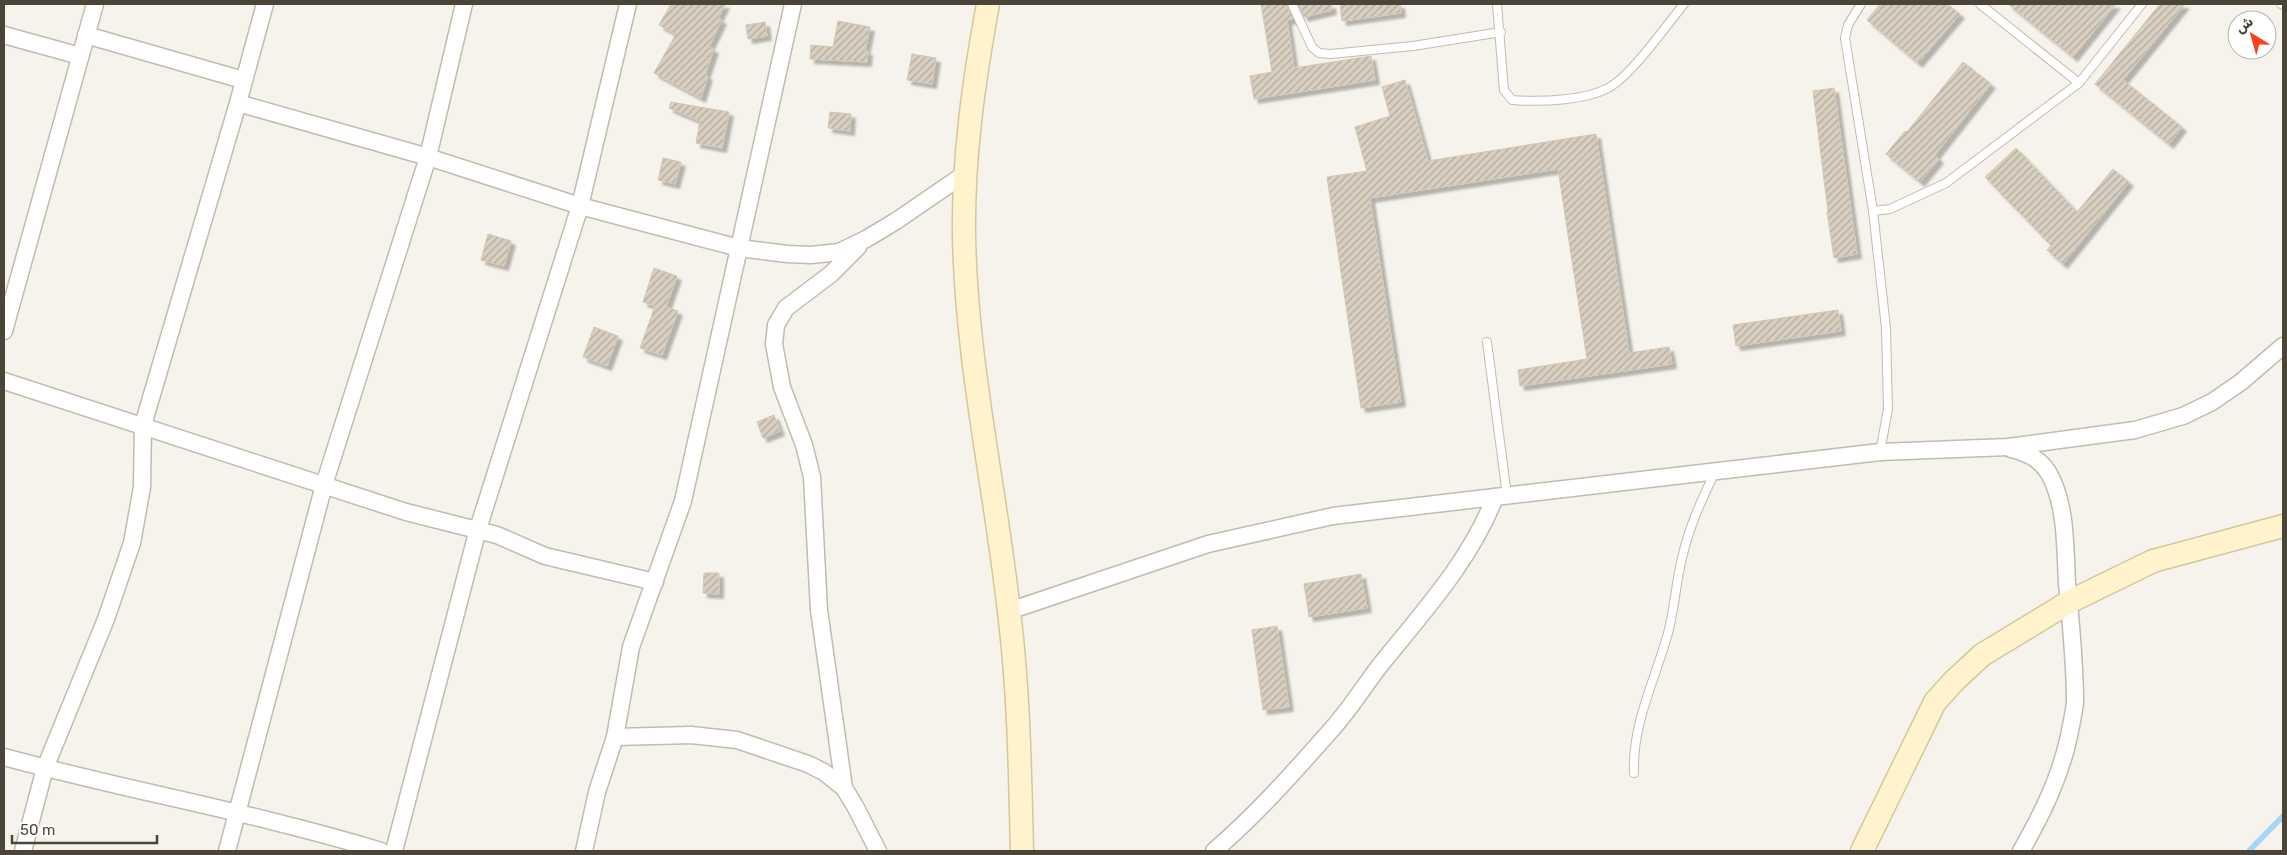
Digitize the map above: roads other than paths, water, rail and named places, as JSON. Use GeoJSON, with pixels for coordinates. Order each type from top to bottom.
{"type":"FeatureCollection","features":[{"type":"Feature","properties":{"kind":"main road"},"geometry":{"type":"LineString","coordinates":[[988,4],[975,77],[966,173],[964,233],[974,375],[1009,611],[1015,672],[1022,851]]}},
{"type":"Feature","properties":{"kind":"main road"},"geometry":{"type":"LineString","coordinates":[[1862,851],[1936,702],[1954,681],[1982,655],[2069,602],[2153,561],[2283,526]]}},
{"type":"Feature","properties":{"kind":"street"},"geometry":{"type":"LineString","coordinates":[[4,331],[95,4]]}},
{"type":"Feature","properties":{"kind":"street"},"geometry":{"type":"LineString","coordinates":[[22,851],[45,768],[106,620],[132,543],[142,486],[143,425],[238,103],[265,4]]}},
{"type":"Feature","properties":{"kind":"street"},"geometry":{"type":"LineString","coordinates":[[227,851],[324,486],[428,157],[464,4]]}},
{"type":"Feature","properties":{"kind":"street"},"geometry":{"type":"LineString","coordinates":[[394,851],[478,529],[580,206],[628,4]]}},
{"type":"Feature","properties":{"kind":"street"},"geometry":{"type":"LineString","coordinates":[[584,851],[597,792],[615,737],[631,647],[642,611],[655,582],[683,501],[793,4]]}},
{"type":"Feature","properties":{"kind":"street"},"geometry":{"type":"LineString","coordinates":[[4,34],[80,56]]}},
{"type":"Feature","properties":{"kind":"street"},"geometry":{"type":"LineString","coordinates":[[86,35],[243,80]]}},
{"type":"Feature","properties":{"kind":"street"},"geometry":{"type":"LineString","coordinates":[[238,103],[428,157],[580,206],[739,248],[811,255],[839,252],[866,238],[966,173]]}},
{"type":"Feature","properties":{"kind":"street"},"geometry":{"type":"LineString","coordinates":[[844,788],[819,610],[812,477],[804,445],[782,386],[774,344],[776,325],[786,308],[831,274],[866,238]]}},
{"type":"Feature","properties":{"kind":"street"},"geometry":{"type":"LineString","coordinates":[[1009,611],[1208,544],[1342,514],[1880,452],[2008,447],[2135,430],[2183,416],[2212,402],[2241,382],[2283,346]]}},
{"type":"Feature","properties":{"kind":"street"},"geometry":{"type":"LineString","coordinates":[[4,381],[406,512],[478,529],[545,556],[655,582]]}},
{"type":"Feature","properties":{"kind":"street"},"geometry":{"type":"LineString","coordinates":[[2008,447],[2030,454],[2042,463],[2053,481],[2062,517],[2075,704],[2061,766],[2046,807],[2022,851]]}},
{"type":"Feature","properties":{"kind":"street"},"geometry":{"type":"LineString","coordinates":[[1214,851],[1240,829],[1334,728],[1458,566],[1501,496]]}},
{"type":"Feature","properties":{"kind":"street"},"geometry":{"type":"LineString","coordinates":[[615,737],[691,735],[736,740],[808,764],[824,772],[844,788],[865,822],[878,851]]}},
{"type":"Feature","properties":{"kind":"street"},"geometry":{"type":"LineString","coordinates":[[4,757],[237,811],[381,851]]}},
{"type":"Feature","properties":{"kind":"lane"},"geometry":{"type":"LineString","coordinates":[[1292,4],[1312,46],[1319,53],[1331,54],[1413,46],[1501,32]]}},
{"type":"Feature","properties":{"kind":"lane"},"geometry":{"type":"LineString","coordinates":[[1497,4],[1501,32],[1504,90],[1509,98],[1524,101],[1583,96],[1606,89],[1622,78],[1684,4]]}},
{"type":"Feature","properties":{"kind":"lane"},"geometry":{"type":"LineString","coordinates":[[1861,4],[1848,25],[1845,38],[1873,211],[1887,365],[1888,408],[1880,452]]}},
{"type":"Feature","properties":{"kind":"lane"},"geometry":{"type":"LineString","coordinates":[[1980,4],[2079,84]]}},
{"type":"Feature","properties":{"kind":"lane"},"geometry":{"type":"LineString","coordinates":[[1873,211],[1890,209],[1946,183],[2079,84],[2142,4]]}},
{"type":"Feature","properties":{"kind":"lane"},"geometry":{"type":"LineString","coordinates":[[1487,342],[1501,496]]}},
{"type":"Feature","properties":{"kind":"lane"},"geometry":{"type":"LineString","coordinates":[[1634,773],[1637,730],[1668,632],[1682,555],[1696,511],[1715,472]]}},
{"type":"Feature","properties":{"kind":"waterway"},"geometry":{"type":"LineString","coordinates":[[2249,851],[2283,816]]}}]}
